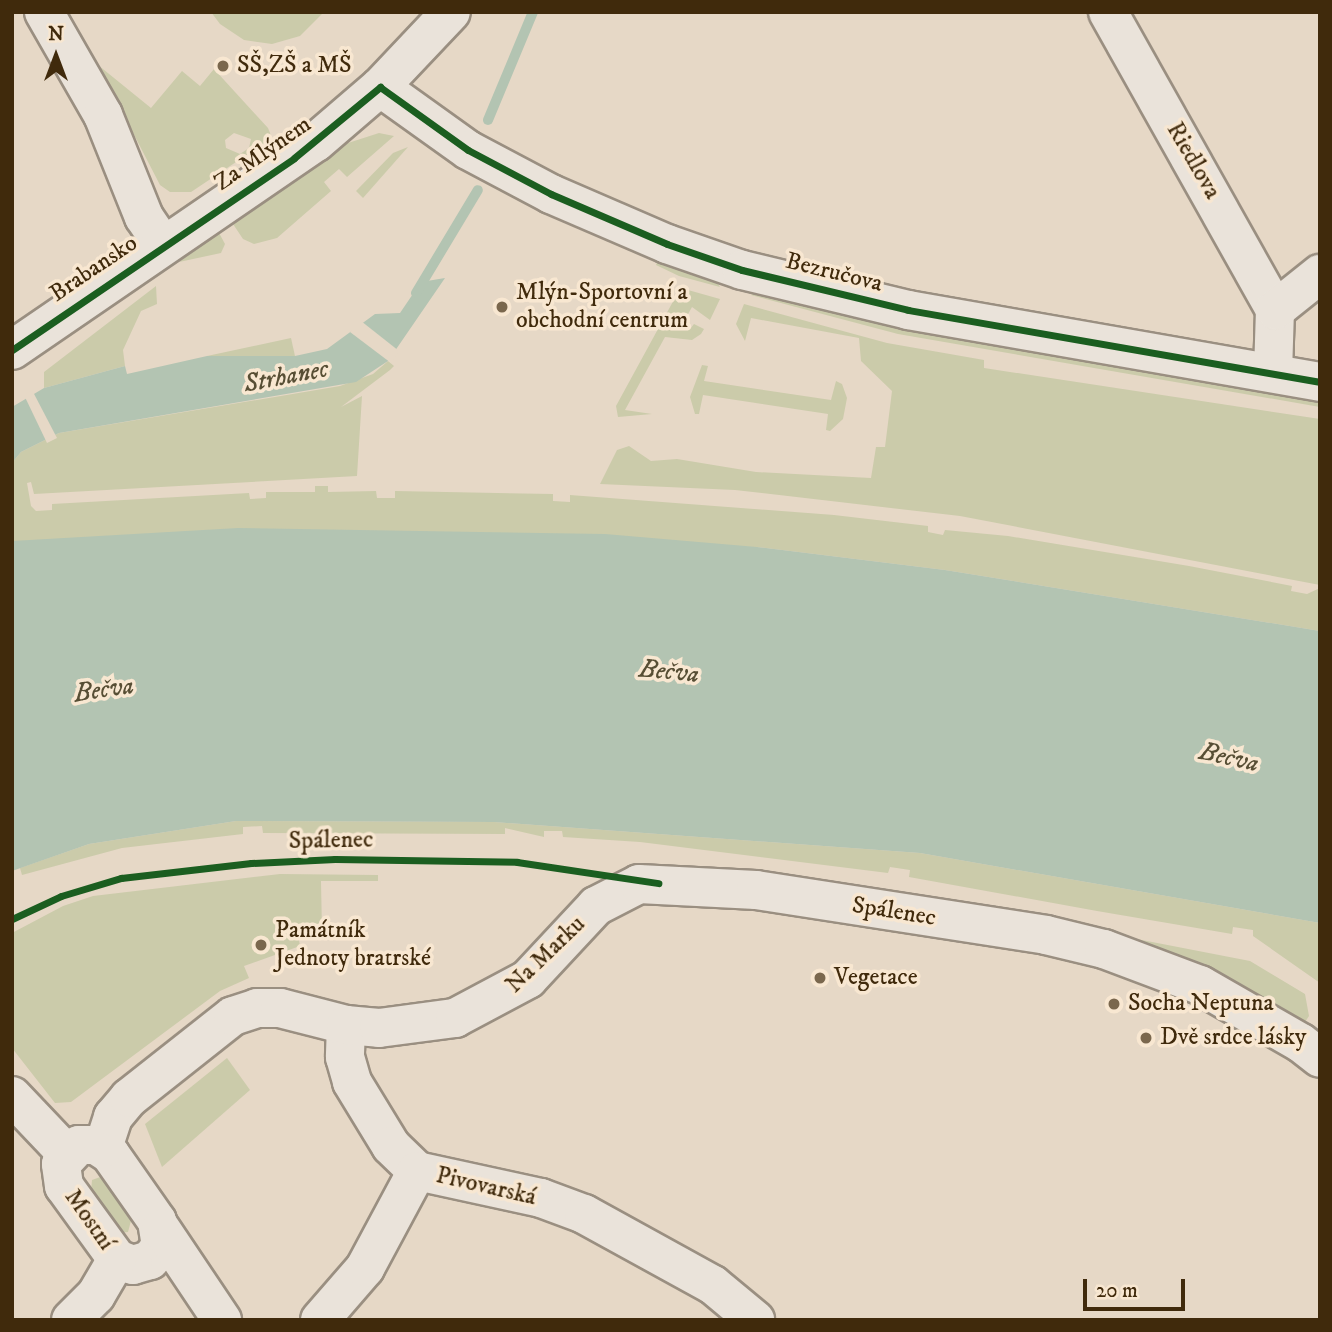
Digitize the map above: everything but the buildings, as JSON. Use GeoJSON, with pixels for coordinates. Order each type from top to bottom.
{"type":"FeatureCollection","features":[{"type":"Feature","properties":{"kind":"street"},"geometry":{"type":"LineString","coordinates":[[44,12],[103,115],[144,217],[163,245]]}},
{"type":"Feature","properties":{"kind":"street","name":"Za Mlýnem"},"geometry":{"type":"LineString","coordinates":[[163,245],[316,142],[380,88],[451,12]]}},
{"type":"Feature","properties":{"kind":"street","name":"Riedlova"},"geometry":{"type":"LineString","coordinates":[[1108,12],[1275,310]]}},
{"type":"Feature","properties":{"kind":"street","name":"Bezručova"},"geometry":{"type":"LineString","coordinates":[[380,88],[468,150],[529,183],[611,221],[742,270],[908,310],[1320,382]]}},
{"type":"Feature","properties":{"kind":"street","name":"Brabansko"},"geometry":{"type":"LineString","coordinates":[[12,350],[163,245]]}},
{"type":"Feature","properties":{"kind":"street"},"geometry":{"type":"LineString","coordinates":[[1273,373],[1275,310],[1320,274]]}},
{"type":"Feature","properties":{"kind":"street","name":"Na Marku"},"geometry":{"type":"LineString","coordinates":[[85,1151],[129,1098],[233,1016],[257,1008],[280,1008],[346,1025],[392,1028],[470,1013],[528,979],[596,906],[639,884],[658,883]]}},
{"type":"Feature","properties":{"kind":"street","name":"Spálenec"},"geometry":{"type":"LineString","coordinates":[[658,883],[756,890],[1046,935],[1104,949],[1199,985],[1310,1050]]}},
{"type":"Feature","properties":{"kind":"street"},"geometry":{"type":"LineString","coordinates":[[346,1025],[345,1057],[358,1094],[391,1146],[417,1171]]}},
{"type":"Feature","properties":{"kind":"street","name":"Mostní"},"geometry":{"type":"LineString","coordinates":[[12,1096],[85,1151],[161,1229],[222,1320]]}},
{"type":"Feature","properties":{"kind":"street","name":"Mostní"},"geometry":{"type":"LineString","coordinates":[[85,1151],[61,1164],[64,1186],[117,1259],[133,1265],[150,1260],[161,1246],[161,1229]]}},
{"type":"Feature","properties":{"kind":"street","name":"Pivovarská"},"geometry":{"type":"LineString","coordinates":[[320,1320],[365,1268],[417,1171],[541,1198],[584,1214],[713,1285],[755,1320]]}},
{"type":"Feature","properties":{"kind":"street"},"geometry":{"type":"LineString","coordinates":[[71,1320],[96,1294],[117,1259]]}},
{"type":"Feature","properties":{"kind":"shaded area"},"geometry":{"type":"Polygon","coordinates":[[[211,12],[324,12],[300,36],[272,44],[244,40],[220,24],[211,12]]]}},
{"type":"Feature","properties":{"kind":"shaded area"},"geometry":{"type":"Polygon","coordinates":[[[98,65],[151,108],[182,71],[200,86],[214,69],[268,128],[272,138],[191,192],[170,192],[160,185],[98,65]],[[234,133],[225,140],[226,148],[240,154],[249,148],[251,139],[234,133]]]}},
{"type":"Feature","properties":{"kind":"shaded area"},"geometry":{"type":"Polygon","coordinates":[[[379,133],[394,136],[347,177],[339,169],[324,182],[331,191],[277,238],[254,244],[243,239],[231,221],[345,144],[379,133]]]}},
{"type":"Feature","properties":{"kind":"shaded area"},"geometry":{"type":"Polygon","coordinates":[[[408,147],[363,198],[356,191],[393,153],[408,147]]]}},
{"type":"Feature","properties":{"kind":"shaded area"},"geometry":{"type":"Polygon","coordinates":[[[218,231],[225,244],[221,253],[179,262],[218,231]]]}},
{"type":"Feature","properties":{"kind":"shaded area"},"geometry":{"type":"Polygon","coordinates":[[[658,259],[715,279],[720,287],[679,276],[656,265],[658,259]]]}},
{"type":"Feature","properties":{"kind":"shaded area"},"geometry":{"type":"Polygon","coordinates":[[[156,286],[157,304],[141,311],[123,350],[125,366],[44,388],[44,372],[156,286]]]}},
{"type":"Feature","properties":{"kind":"shaded area"},"geometry":{"type":"Polygon","coordinates":[[[688,290],[720,299],[710,320],[692,307],[682,325],[690,329],[694,324],[704,329],[701,334],[692,340],[665,337],[625,410],[652,414],[618,417],[616,406],[676,296],[688,290]]]}},
{"type":"Feature","properties":{"kind":"shaded area"},"geometry":{"type":"Polygon","coordinates":[[[755,292],[1320,398],[1320,407],[898,334],[751,295],[755,292]]]}},
{"type":"Feature","properties":{"kind":"shaded area"},"geometry":{"type":"Polygon","coordinates":[[[744,304],[887,343],[984,360],[984,368],[1320,419],[1320,585],[960,516],[735,490],[600,484],[617,450],[629,446],[651,461],[677,459],[756,472],[871,478],[876,447],[885,447],[892,391],[861,361],[859,338],[751,318],[745,341],[736,324],[744,304]]]}},
{"type":"Feature","properties":{"kind":"shaded area"},"geometry":{"type":"Polygon","coordinates":[[[291,338],[295,356],[207,356],[291,338]]]}},
{"type":"Feature","properties":{"kind":"shaded area"},"geometry":{"type":"Polygon","coordinates":[[[388,361],[394,366],[390,370],[341,407],[362,396],[357,476],[34,494],[31,482],[27,483],[31,506],[36,511],[52,510],[52,504],[249,493],[250,499],[266,498],[266,492],[315,492],[315,486],[328,486],[328,492],[376,491],[377,498],[395,498],[395,491],[553,494],[553,501],[570,502],[570,495],[834,515],[928,526],[928,532],[943,535],[945,530],[1008,536],[1189,566],[1292,586],[1291,591],[1307,594],[1320,588],[1320,631],[945,570],[757,547],[12,541],[12,463],[21,452],[59,433],[340,386],[373,374],[388,361]]]}},
{"type":"Feature","properties":{"kind":"shaded area"},"geometry":{"type":"Polygon","coordinates":[[[702,365],[708,366],[704,381],[831,400],[836,381],[842,384],[847,398],[843,419],[830,431],[826,430],[828,414],[703,395],[699,414],[695,414],[690,397],[702,365]]]}},
{"type":"Feature","properties":{"kind":"shaded area"},"geometry":{"type":"Polygon","coordinates":[[[236,821],[494,822],[920,853],[1320,923],[1320,983],[1253,936],[1253,930],[1233,927],[1232,934],[1097,911],[909,877],[910,870],[890,867],[888,873],[640,842],[563,837],[562,831],[544,831],[544,837],[505,828],[505,834],[263,833],[262,826],[243,827],[243,834],[122,848],[22,875],[20,868],[89,844],[236,821]]]}},
{"type":"Feature","properties":{"kind":"shaded area"},"geometry":{"type":"Polygon","coordinates":[[[280,874],[378,875],[378,881],[321,881],[322,932],[299,940],[300,946],[244,966],[249,978],[220,991],[71,1102],[55,1103],[12,1048],[12,933],[63,906],[93,896],[280,874]]]}},
{"type":"Feature","properties":{"kind":"shaded area"},"geometry":{"type":"Polygon","coordinates":[[[1116,935],[1250,961],[1305,994],[1309,1016],[1303,1025],[1231,980],[1116,935]]]}},
{"type":"Feature","properties":{"kind":"shaded area"},"geometry":{"type":"Polygon","coordinates":[[[227,1058],[250,1090],[162,1167],[145,1124],[227,1058]]]}},
{"type":"Feature","properties":{"kind":"shaded area"},"geometry":{"type":"Polygon","coordinates":[[[103,1176],[132,1217],[128,1232],[120,1233],[91,1191],[92,1180],[103,1176]]]}},
{"type":"Feature","properties":{"kind":"water"},"geometry":{"type":"Polygon","coordinates":[[[445,278],[388,361],[356,382],[59,433],[21,452],[12,463],[12,407],[44,388],[125,366],[127,374],[207,356],[295,356],[327,349],[375,314],[400,313],[421,282],[445,278]]]}},
{"type":"Feature","properties":{"kind":"water","name":"Bečva"},"geometry":{"type":"Polygon","coordinates":[[[238,528],[605,534],[757,547],[945,570],[1320,631],[1320,923],[920,853],[494,822],[236,821],[89,844],[12,871],[12,541],[238,528]]]}},
{"type":"Feature","properties":{"kind":"pier"},"geometry":{"type":"Polygon","coordinates":[[[361,321],[399,351],[391,363],[350,332],[361,321]]]}},
{"type":"Feature","properties":{"kind":"pier"},"geometry":{"type":"Polygon","coordinates":[[[32,390],[57,438],[47,443],[24,395],[32,390]]]}},
{"type":"Feature","properties":{"kind":"waterway","name":"Strhanec"},"geometry":{"type":"LineString","coordinates":[[488,120],[533,12]]}},
{"type":"Feature","properties":{"kind":"waterway","name":"Strhanec"},"geometry":{"type":"LineString","coordinates":[[416,293],[478,190]]}},
{"type":"Feature","properties":{"kind":"cycle path"},"geometry":{"type":"LineString","coordinates":[[12,350],[294,158],[380,87],[468,150],[551,194],[667,244],[742,270],[908,310],[1320,382]]}},
{"type":"Feature","properties":{"kind":"cycle path"},"geometry":{"type":"LineString","coordinates":[[12,919],[61,896],[121,878],[251,863],[335,859],[517,862],[658,883]]}},
{"type":"Feature","properties":{"kind":"place","name":"SŠ,ZŠ a MŠ"},"geometry":{"type":"Point","coordinates":[223,66]}},
{"type":"Feature","properties":{"kind":"place","name":"Mlýn-Sportovní a obchodní centrum"},"geometry":{"type":"Point","coordinates":[502,307]}},
{"type":"Feature","properties":{"kind":"place","name":"Památník Jednoty bratrské"},"geometry":{"type":"Point","coordinates":[261,945]}},
{"type":"Feature","properties":{"kind":"place","name":"Vegetace"},"geometry":{"type":"Point","coordinates":[820,978]}},
{"type":"Feature","properties":{"kind":"place","name":"Socha Neptuna"},"geometry":{"type":"Point","coordinates":[1114,1004]}},
{"type":"Feature","properties":{"kind":"place","name":"Dvě srdce lásky"},"geometry":{"type":"Point","coordinates":[1146,1038]}}]}
